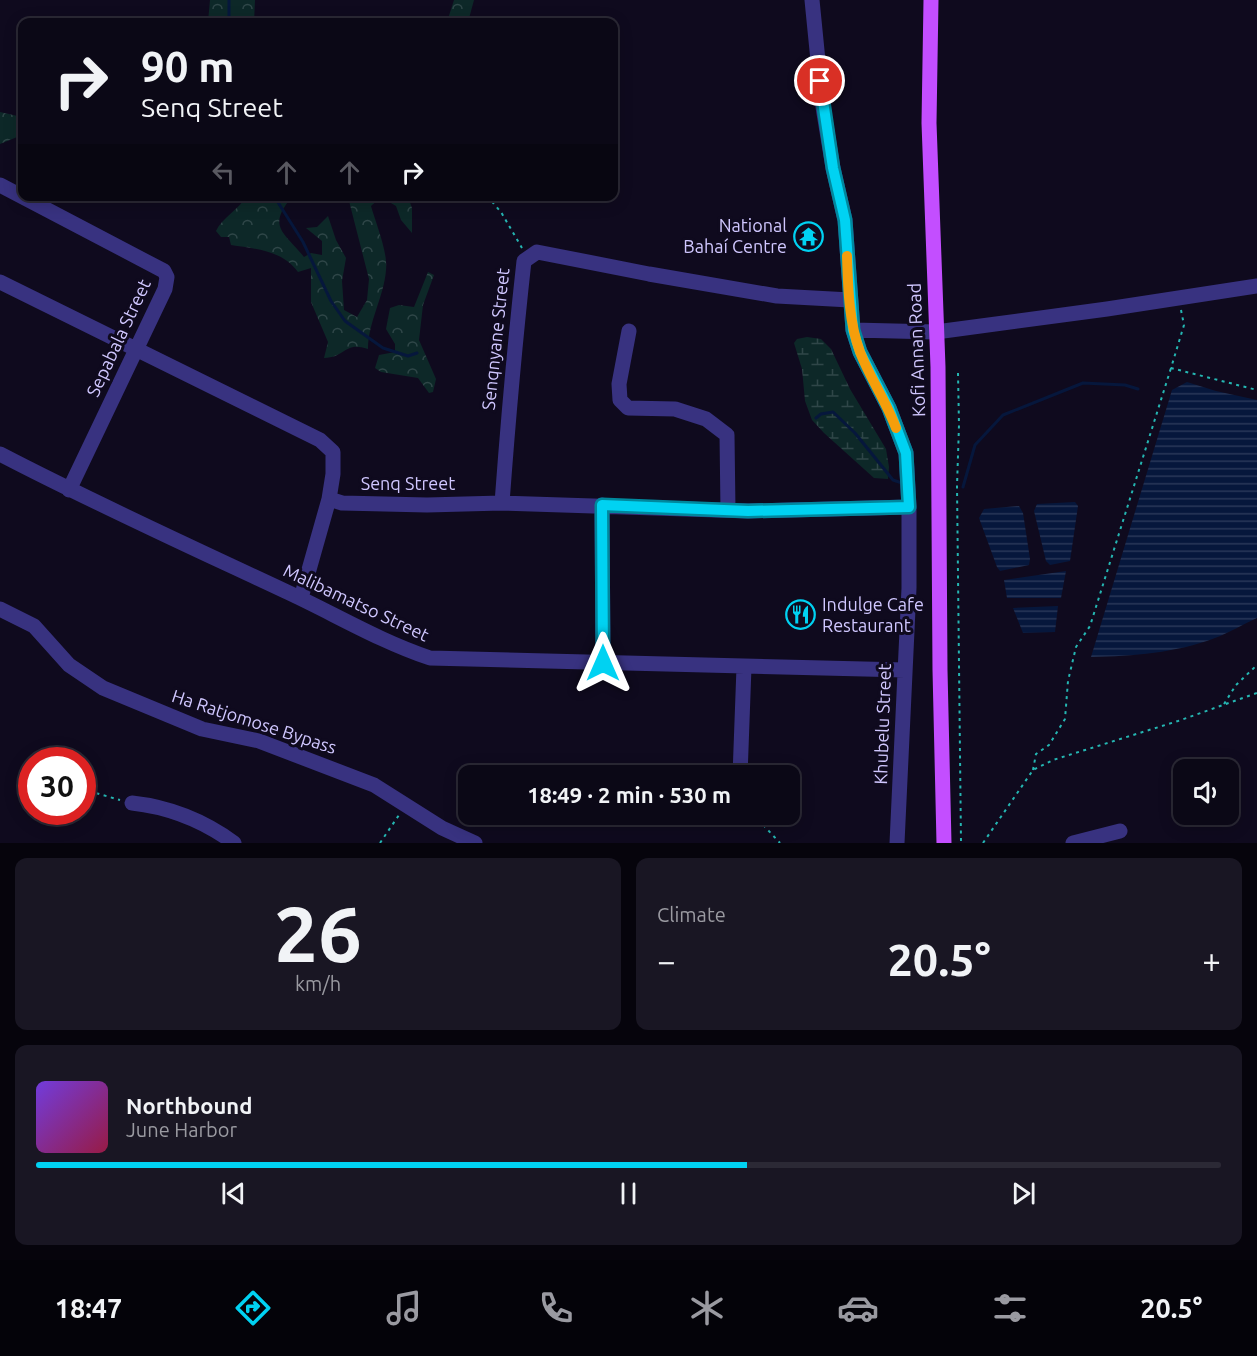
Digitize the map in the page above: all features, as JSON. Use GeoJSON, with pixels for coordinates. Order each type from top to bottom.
{"type":"FeatureCollection","features":[{"type":"Feature","properties":{"kind":"main road","name":"Kofi Annan Road"},"geometry":{"type":"LineString","coordinates":[[931,0],[929,123],[936,332],[944,843]]}},
{"type":"Feature","properties":{"kind":"street","name":"Khubelu Street"},"geometry":{"type":"LineString","coordinates":[[812,0],[822,101],[833,168],[845,220],[853,330],[860,352],[889,408],[906,453],[909,588],[897,843]]}},
{"type":"Feature","properties":{"kind":"street","name":"Sepabala Street"},"geometry":{"type":"LineString","coordinates":[[0,185],[18,194]]}},
{"type":"Feature","properties":{"kind":"street","name":"Sepabala Street"},"geometry":{"type":"LineString","coordinates":[[31,201],[164,271],[168,277],[165,289],[69,490]]}},
{"type":"Feature","properties":{"kind":"street","name":"Senqnyane Street"},"geometry":{"type":"LineString","coordinates":[[502,503],[510,393],[524,261],[537,252],[777,296],[850,300]]}},
{"type":"Feature","properties":{"kind":"street"},"geometry":{"type":"LineString","coordinates":[[0,282],[320,440],[333,452],[333,474],[329,499],[301,598]]}},
{"type":"Feature","properties":{"kind":"street"},"geometry":{"type":"LineString","coordinates":[[853,330],[936,332],[1257,286]]}},
{"type":"Feature","properties":{"kind":"street"},"geometry":{"type":"LineString","coordinates":[[629,331],[619,384],[620,400],[628,408],[675,409],[706,419],[727,435],[728,510]]}},
{"type":"Feature","properties":{"kind":"street","name":"Malibamatso Street"},"geometry":{"type":"LineString","coordinates":[[0,454],[69,490],[301,598],[406,650],[430,658],[904,670]]}},
{"type":"Feature","properties":{"kind":"street","name":"Senq Street"},"geometry":{"type":"LineString","coordinates":[[329,499],[342,503],[502,503],[728,510],[909,507]]}},
{"type":"Feature","properties":{"kind":"street"},"geometry":{"type":"LineString","coordinates":[[602,505],[603,663]]}},
{"type":"Feature","properties":{"kind":"street","name":"Ha Ratjomose Bypass"},"geometry":{"type":"LineString","coordinates":[[0,609],[34,626],[69,664],[103,688],[202,729],[259,741],[374,785],[442,828],[475,843]]}},
{"type":"Feature","properties":{"kind":"street"},"geometry":{"type":"LineString","coordinates":[[740,765],[744,667]]}},
{"type":"Feature","properties":{"kind":"street"},"geometry":{"type":"LineString","coordinates":[[132,802],[156,806],[213,827],[234,843]]}},
{"type":"Feature","properties":{"kind":"street"},"geometry":{"type":"LineString","coordinates":[[1073,843],[1120,831]]}},
{"type":"Feature","properties":{"kind":"path"},"geometry":{"type":"LineString","coordinates":[[491,201],[516,234],[528,258]]}},
{"type":"Feature","properties":{"kind":"path"},"geometry":{"type":"LineString","coordinates":[[983,843],[1033,770],[1036,754],[1049,745],[1065,719],[1068,681],[1076,646],[1090,626],[1184,325],[1179,298]]}},
{"type":"Feature","properties":{"kind":"path"},"geometry":{"type":"LineString","coordinates":[[1171,368],[1257,390]]}},
{"type":"Feature","properties":{"kind":"path"},"geometry":{"type":"LineString","coordinates":[[958,373],[961,843]]}},
{"type":"Feature","properties":{"kind":"path"},"geometry":{"type":"LineString","coordinates":[[1224,704],[1236,685],[1257,665]]}},
{"type":"Feature","properties":{"kind":"path"},"geometry":{"type":"LineString","coordinates":[[1033,770],[1053,760],[1257,693]]}},
{"type":"Feature","properties":{"kind":"path"},"geometry":{"type":"LineString","coordinates":[[96,793],[132,802]]}},
{"type":"Feature","properties":{"kind":"path"},"geometry":{"type":"LineString","coordinates":[[380,843],[406,805]]}},
{"type":"Feature","properties":{"kind":"path"},"geometry":{"type":"LineString","coordinates":[[763,825],[780,843]]}},
{"type":"Feature","properties":{"kind":"green space"},"geometry":{"type":"Polygon","coordinates":[[[210,0],[255,0],[254,18],[208,18],[210,0]]]}},
{"type":"Feature","properties":{"kind":"green space"},"geometry":{"type":"Polygon","coordinates":[[[454,0],[474,0],[469,18],[448,18],[454,0]]]}},
{"type":"Feature","properties":{"kind":"green space"},"geometry":{"type":"Polygon","coordinates":[[[0,112],[18,116],[18,137],[0,144],[0,112]]]}},
{"type":"Feature","properties":{"kind":"green space"},"geometry":{"type":"Polygon","coordinates":[[[243,201],[289,201],[284,207],[279,223],[285,235],[304,257],[311,253],[322,255],[322,241],[306,228],[317,227],[328,216],[336,240],[346,258],[342,281],[344,310],[357,317],[367,300],[369,279],[349,201],[377,201],[371,206],[383,247],[386,270],[368,349],[354,347],[332,357],[324,358],[328,342],[311,302],[311,268],[298,272],[292,265],[276,255],[231,245],[229,237],[221,237],[216,231],[243,201]]]}},
{"type":"Feature","properties":{"kind":"green space"},"geometry":{"type":"Polygon","coordinates":[[[388,201],[409,201],[412,208],[412,233],[401,220],[396,206],[388,201]]]}},
{"type":"Feature","properties":{"kind":"green space"},"geometry":{"type":"Polygon","coordinates":[[[428,272],[434,275],[423,305],[419,340],[436,379],[433,392],[429,393],[418,378],[381,372],[375,368],[379,355],[395,352],[395,344],[386,329],[390,308],[399,305],[414,307],[428,272]]]}},
{"type":"Feature","properties":{"kind":"green space"},"geometry":{"type":"Polygon","coordinates":[[[807,337],[821,339],[831,349],[850,389],[886,449],[888,479],[874,478],[812,420],[805,401],[802,369],[794,343],[797,339],[807,337]]]}},
{"type":"Feature","properties":{"kind":"water"},"geometry":{"type":"Polygon","coordinates":[[[1187,382],[1257,400],[1257,618],[1220,636],[1185,647],[1138,655],[1091,657],[1172,390],[1187,382]]]}},
{"type":"Feature","properties":{"kind":"water"},"geometry":{"type":"Polygon","coordinates":[[[1075,502],[1078,506],[1070,561],[1050,565],[1046,561],[1034,511],[1037,504],[1075,502]]]}},
{"type":"Feature","properties":{"kind":"water"},"geometry":{"type":"Polygon","coordinates":[[[1019,506],[1023,513],[1029,565],[1000,571],[979,518],[984,509],[1019,506]]]}},
{"type":"Feature","properties":{"kind":"water"},"geometry":{"type":"Polygon","coordinates":[[[1066,571],[1061,598],[1007,598],[1004,580],[1066,571]]]}},
{"type":"Feature","properties":{"kind":"water"},"geometry":{"type":"Polygon","coordinates":[[[1058,606],[1055,632],[1023,633],[1013,608],[1058,606]]]}},
{"type":"Feature","properties":{"kind":"waterway"},"geometry":{"type":"LineString","coordinates":[[229,0],[229,18]]}},
{"type":"Feature","properties":{"kind":"waterway"},"geometry":{"type":"LineString","coordinates":[[277,201],[303,242],[331,301],[345,321],[383,348],[408,356],[417,353]]}},
{"type":"Feature","properties":{"kind":"waterway"},"geometry":{"type":"LineString","coordinates":[[963,487],[975,445],[1003,415],[1083,383],[1125,385],[1138,389]]}},
{"type":"Feature","properties":{"kind":"waterway"},"geometry":{"type":"LineString","coordinates":[[816,418],[821,414],[833,412],[855,433],[893,480],[902,483]]}},
{"type":"Feature","properties":{"kind":"slow traffic"},"geometry":{"type":"LineString","coordinates":[[847,256],[853,330],[860,352],[889,408],[896,428]]}},
{"type":"Feature","properties":{"kind":"place","name":"National Bahaí Centre"},"geometry":{"type":"Point","coordinates":[808,236]}},
{"type":"Feature","properties":{"kind":"place","name":"Indulge Cafe Restaurant"},"geometry":{"type":"Point","coordinates":[801,615]}},
{"type":"Feature","properties":{"kind":"route"},"geometry":{"type":"LineString","coordinates":[[603,663],[602,505],[748,511],[909,507],[906,453],[889,408],[860,352],[853,330],[845,220],[833,168],[820,81]]}}]}
